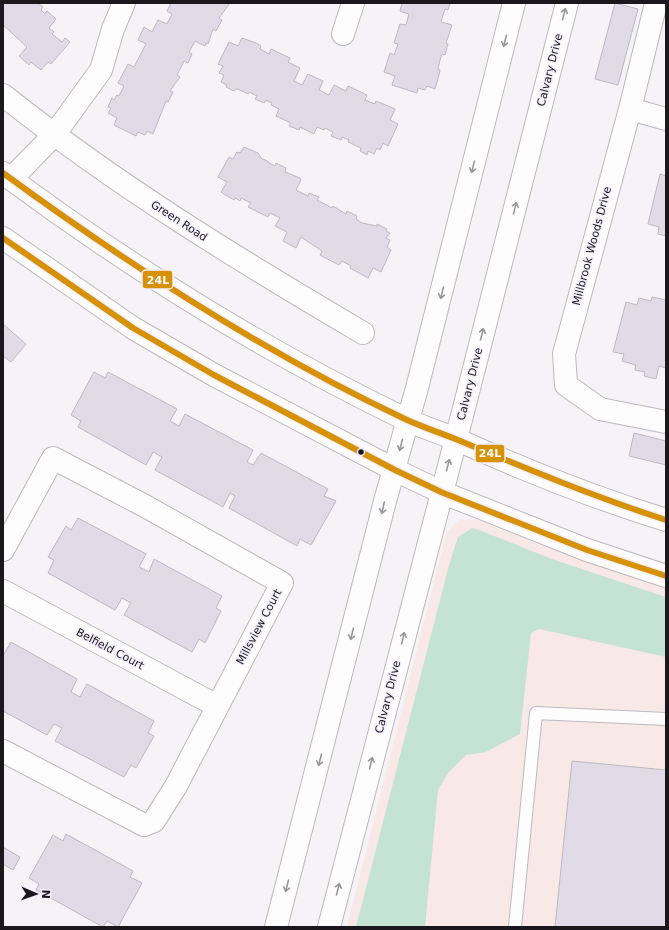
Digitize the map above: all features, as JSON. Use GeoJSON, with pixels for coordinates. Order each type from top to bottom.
{"type":"FeatureCollection","features":[{"type":"Feature","properties":{"kind":"street"},"geometry":{"type":"LineString","coordinates":[[124,3],[113,29],[101,70],[54,135],[6,180],[168,288],[301,366],[408,420],[513,465],[555,482],[666,520]]}},
{"type":"Feature","properties":{"kind":"street"},"geometry":{"type":"LineString","coordinates":[[343,34],[353,3]]}},
{"type":"Feature","properties":{"kind":"street"},"geometry":{"type":"LineString","coordinates":[[276,927],[385,501],[408,420],[514,3]]}},
{"type":"Feature","properties":{"kind":"street","name":"Calvary Drive"},"geometry":{"type":"LineString","coordinates":[[329,927],[567,3]]}},
{"type":"Feature","properties":{"kind":"street","name":"Millbrook Woods Drive"},"geometry":{"type":"LineString","coordinates":[[656,3],[630,109],[564,354],[566,385],[600,409],[666,422]]}},
{"type":"Feature","properties":{"kind":"street","name":"Green Road"},"geometry":{"type":"LineString","coordinates":[[3,95],[54,135],[146,200],[230,253],[364,333]]}},
{"type":"Feature","properties":{"kind":"street"},"geometry":{"type":"LineString","coordinates":[[630,109],[666,119]]}},
{"type":"Feature","properties":{"kind":"street"},"geometry":{"type":"LineString","coordinates":[[3,238],[133,328],[214,375],[395,470],[441,492],[587,550],[666,576]]}},
{"type":"Feature","properties":{"kind":"street","name":"Millsview Court"},"geometry":{"type":"LineString","coordinates":[[3,550],[53,458],[144,506],[282,583],[176,786],[154,820],[144,825],[3,751]]}},
{"type":"Feature","properties":{"kind":"street","name":"Belfield Court"},"geometry":{"type":"LineString","coordinates":[[3,591],[217,706]]}},
{"type":"Feature","properties":{"kind":"lane"},"geometry":{"type":"LineString","coordinates":[[515,927],[536,712],[666,719]]}},
{"type":"Feature","properties":{"kind":"shaded area"},"geometry":{"type":"Polygon","coordinates":[[[459,519],[480,520],[666,587],[666,927],[347,927],[446,534],[459,519]]]}},
{"type":"Feature","properties":{"kind":"green space"},"geometry":{"type":"Polygon","coordinates":[[[472,528],[552,559],[666,597],[666,657],[539,629],[531,633],[520,734],[486,752],[466,755],[448,773],[438,790],[425,927],[356,927],[449,565],[458,537],[472,528]]]}},
{"type":"Feature","properties":{"kind":"building"},"geometry":{"type":"Polygon","coordinates":[[[3,3],[38,3],[43,7],[41,10],[45,14],[47,11],[56,19],[49,28],[54,32],[52,34],[62,42],[65,38],[70,42],[51,64],[48,62],[41,70],[31,62],[29,65],[19,56],[27,47],[3,25],[3,3]]]}},
{"type":"Feature","properties":{"kind":"building"},"geometry":{"type":"Polygon","coordinates":[[[171,3],[230,3],[219,18],[222,20],[216,31],[213,29],[208,44],[206,43],[205,46],[195,41],[189,52],[192,54],[188,63],[184,61],[177,75],[180,77],[170,91],[173,92],[168,102],[166,101],[153,134],[147,131],[145,135],[138,132],[136,136],[114,125],[117,118],[108,113],[111,108],[108,107],[112,98],[114,100],[117,95],[119,96],[124,86],[118,83],[128,64],[134,67],[146,44],[138,40],[144,27],[152,32],[158,20],[167,24],[172,14],[167,11],[171,3]]]}},
{"type":"Feature","properties":{"kind":"building"},"geometry":{"type":"Polygon","coordinates":[[[402,3],[450,3],[448,10],[445,9],[441,22],[452,25],[446,43],[448,44],[445,55],[442,54],[440,60],[438,69],[440,70],[435,89],[427,86],[425,90],[418,88],[417,93],[392,85],[395,76],[384,72],[390,53],[394,55],[398,44],[394,43],[400,24],[406,25],[409,14],[400,11],[402,3]]]}},
{"type":"Feature","properties":{"kind":"building"},"geometry":{"type":"Polygon","coordinates":[[[615,3],[638,9],[618,85],[595,79],[615,3]]]}},
{"type":"Feature","properties":{"kind":"building"},"geometry":{"type":"Polygon","coordinates":[[[242,38],[256,43],[261,46],[260,49],[269,54],[271,49],[290,58],[288,62],[300,68],[294,81],[302,85],[308,74],[323,81],[319,90],[329,95],[334,85],[346,91],[348,86],[367,95],[365,100],[375,104],[376,101],[395,109],[390,120],[398,124],[388,146],[383,143],[380,150],[377,148],[374,154],[368,151],[367,155],[360,151],[361,148],[348,142],[349,140],[342,137],[341,140],[331,136],[333,132],[325,128],[324,130],[317,127],[314,134],[300,127],[299,130],[289,126],[291,123],[276,116],[279,109],[271,105],[272,103],[266,100],[264,103],[255,99],[257,96],[249,92],[248,94],[236,89],[234,91],[226,87],[227,85],[221,82],[224,75],[219,73],[223,66],[218,64],[229,42],[238,46],[242,38]]]}},
{"type":"Feature","properties":{"kind":"building"},"geometry":{"type":"Polygon","coordinates":[[[244,147],[258,153],[261,158],[275,166],[276,163],[286,168],[285,172],[300,178],[301,180],[296,190],[308,196],[309,193],[319,197],[317,200],[332,208],[333,206],[346,214],[347,211],[357,216],[356,219],[362,223],[377,226],[377,224],[387,229],[386,231],[390,233],[386,238],[390,240],[387,247],[391,250],[381,272],[373,268],[368,278],[350,268],[351,266],[342,261],[339,265],[320,255],[322,251],[301,237],[296,248],[283,241],[287,232],[275,226],[280,218],[270,213],[268,217],[248,207],[251,203],[241,198],[240,201],[235,198],[234,200],[221,192],[227,182],[218,177],[229,157],[233,159],[237,152],[240,153],[244,147]]]}},
{"type":"Feature","properties":{"kind":"building"},"geometry":{"type":"Polygon","coordinates":[[[660,174],[666,176],[666,236],[658,234],[659,227],[648,224],[660,174]]]}},
{"type":"Feature","properties":{"kind":"building"},"geometry":{"type":"Polygon","coordinates":[[[652,297],[666,300],[666,368],[659,366],[656,379],[644,376],[645,372],[635,370],[636,365],[622,361],[624,354],[613,352],[626,302],[637,305],[639,298],[651,301],[652,297]]]}},
{"type":"Feature","properties":{"kind":"building"},"geometry":{"type":"Polygon","coordinates":[[[3,324],[26,344],[11,362],[3,356],[3,324]]]}},
{"type":"Feature","properties":{"kind":"building"},"geometry":{"type":"Polygon","coordinates":[[[94,372],[105,378],[108,372],[177,409],[170,421],[179,426],[185,414],[253,450],[247,462],[253,465],[261,453],[328,489],[324,496],[336,501],[311,545],[300,539],[297,546],[229,508],[235,496],[230,493],[223,507],[155,470],[162,457],[153,452],[146,465],[78,427],[81,421],[71,415],[94,372]]]}},
{"type":"Feature","properties":{"kind":"building"},"geometry":{"type":"Polygon","coordinates":[[[634,433],[666,441],[666,465],[629,456],[634,433]]]}},
{"type":"Feature","properties":{"kind":"building"},"geometry":{"type":"Polygon","coordinates":[[[78,518],[146,554],[139,567],[149,572],[154,559],[222,596],[216,608],[221,611],[205,643],[199,639],[192,652],[124,615],[131,603],[122,598],[115,610],[48,573],[54,560],[48,557],[66,526],[71,530],[78,518]]]}},
{"type":"Feature","properties":{"kind":"building"},"geometry":{"type":"Polygon","coordinates":[[[11,642],[77,679],[71,692],[80,697],[87,684],[154,721],[148,733],[154,736],[136,768],[131,765],[124,777],[55,741],[62,728],[54,724],[47,735],[3,711],[3,654],[11,642]]]}},
{"type":"Feature","properties":{"kind":"building"},"geometry":{"type":"Polygon","coordinates":[[[572,761],[666,770],[666,927],[555,927],[572,761]]]}},
{"type":"Feature","properties":{"kind":"building"},"geometry":{"type":"Polygon","coordinates":[[[66,834],[133,871],[130,877],[142,883],[118,927],[107,921],[103,927],[36,890],[39,884],[29,878],[53,835],[63,841],[66,834]]]}},
{"type":"Feature","properties":{"kind":"building"},"geometry":{"type":"Polygon","coordinates":[[[3,847],[20,857],[13,870],[3,864],[3,847]]]}},
{"type":"Feature","properties":{"kind":"transit line","name":"24L"},"geometry":{"type":"LineString","coordinates":[[3,173],[99,241],[198,306],[352,393],[418,425],[452,437],[587,492],[666,520]]}},
{"type":"Feature","properties":{"kind":"transit line","name":"24L"},"geometry":{"type":"LineString","coordinates":[[3,238],[133,328],[214,375],[395,470],[441,492],[587,550],[666,576]]}}]}
